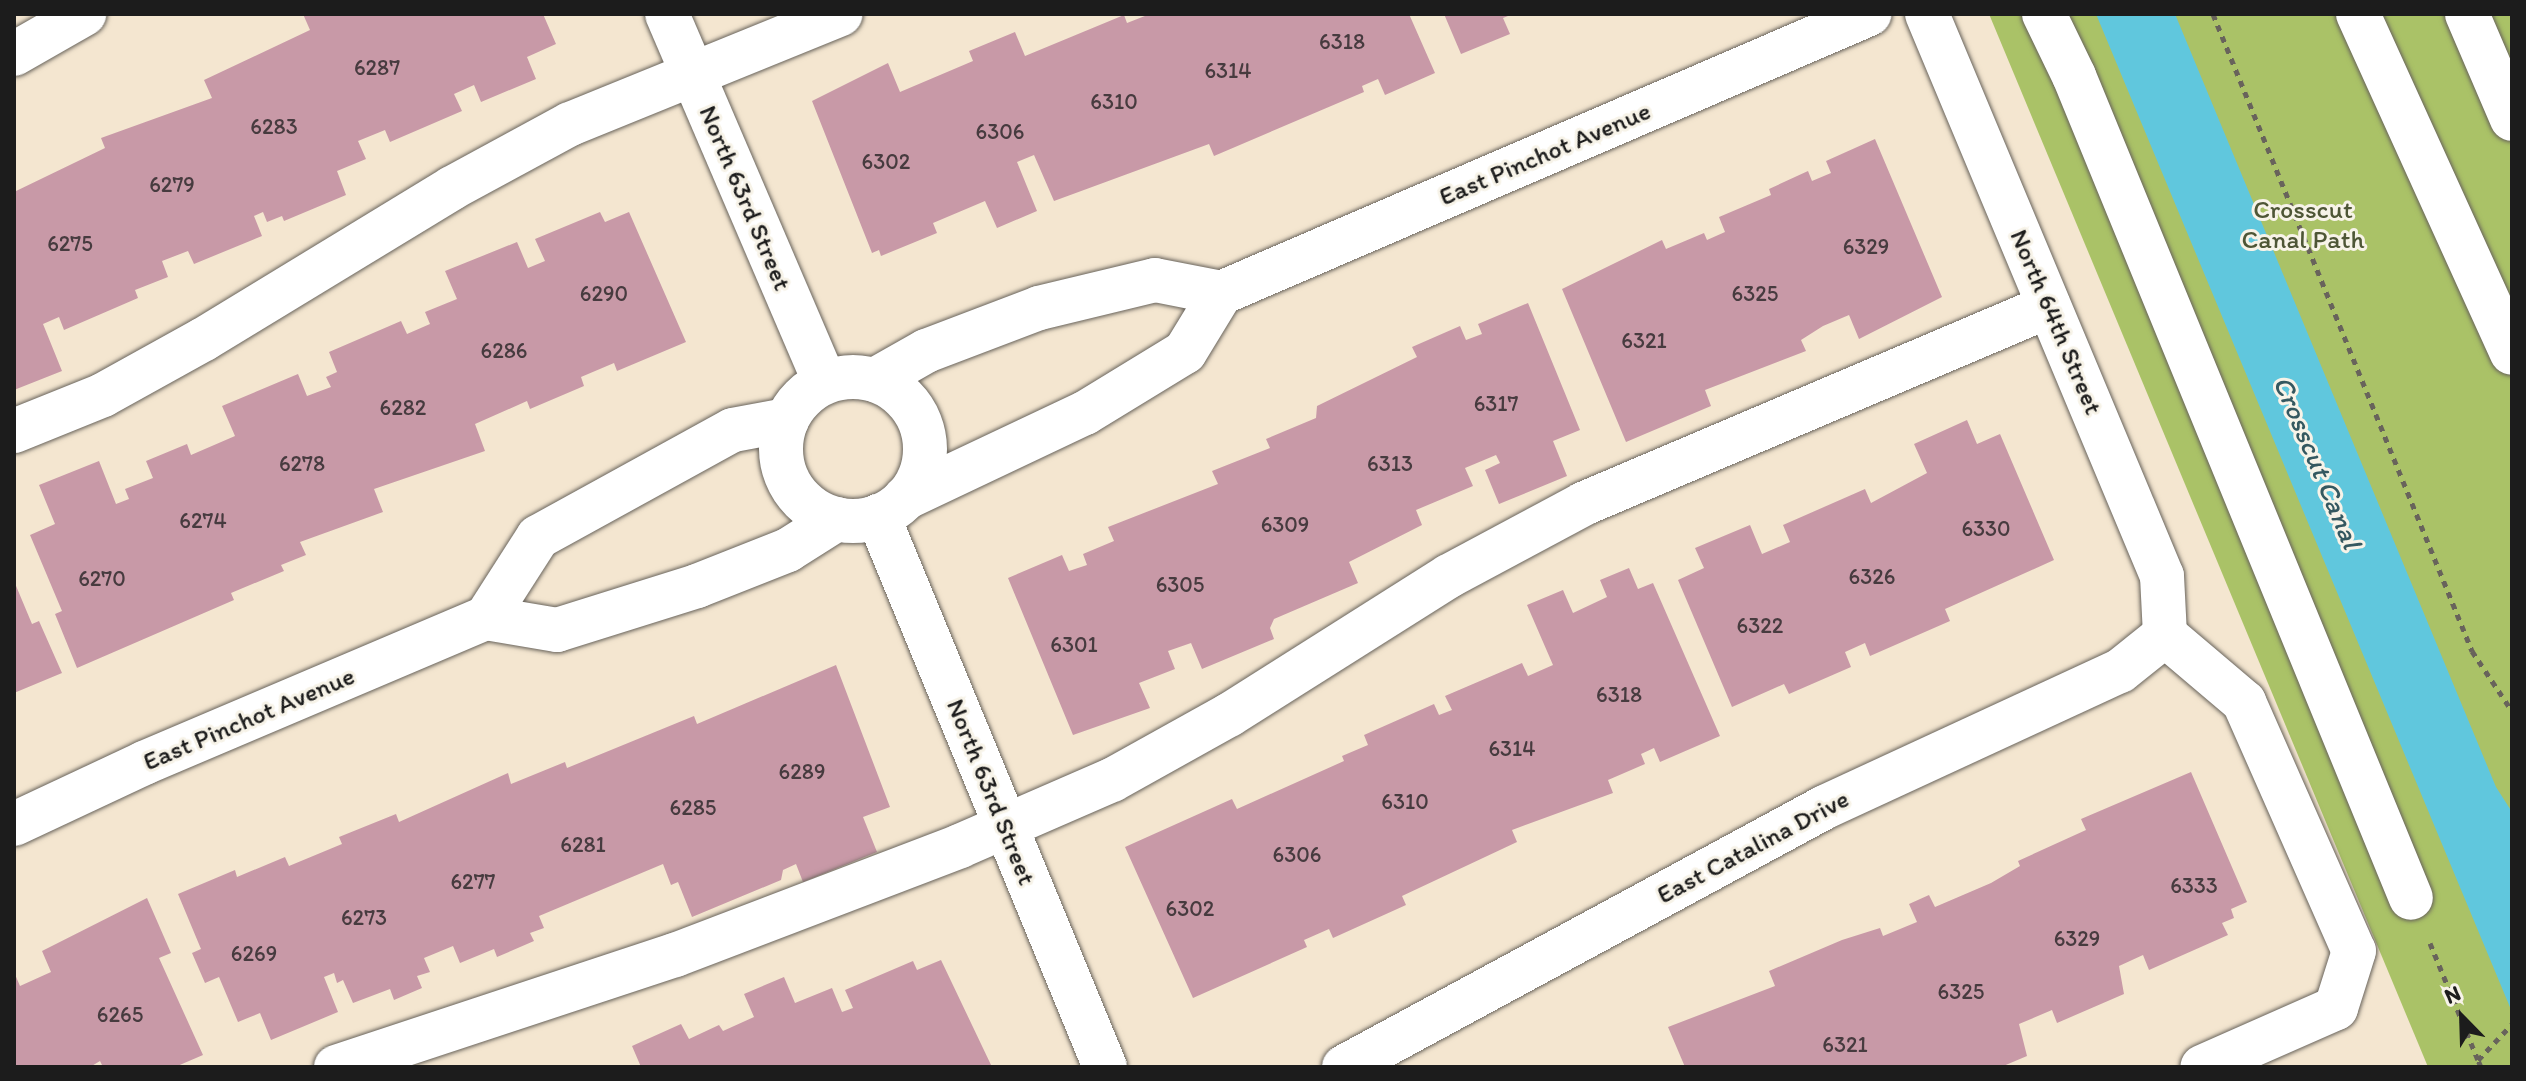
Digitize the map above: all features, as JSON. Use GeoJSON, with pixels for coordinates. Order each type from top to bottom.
{"type":"FeatureCollection","features":[{"type":"Feature","properties":{"kind":"street"},"geometry":{"type":"LineString","coordinates":[[14,54],[84,14]]}},
{"type":"Feature","properties":{"kind":"street","name":"North 63rd Street"},"geometry":{"type":"LineString","coordinates":[[667,14],[825,382]]}},
{"type":"Feature","properties":{"kind":"street"},"geometry":{"type":"LineString","coordinates":[[14,431],[103,395],[320,272],[452,188],[570,124],[691,71],[841,14]]}},
{"type":"Feature","properties":{"kind":"street","name":"East Pinchot Avenue"},"geometry":{"type":"LineString","coordinates":[[1221,293],[1869,14]]}},
{"type":"Feature","properties":{"kind":"street","name":"North 64th Street"},"geometry":{"type":"LineString","coordinates":[[1927,14],[2162,576],[2165,635]]}},
{"type":"Feature","properties":{"kind":"street"},"geometry":{"type":"LineString","coordinates":[[2044,14],[2074,76],[2411,898]]}},
{"type":"Feature","properties":{"kind":"street"},"geometry":{"type":"LineString","coordinates":[[2358,14],[2512,353]]}},
{"type":"Feature","properties":{"kind":"street"},"geometry":{"type":"LineString","coordinates":[[2467,14],[2512,119]]}},
{"type":"Feature","properties":{"kind":"street"},"geometry":{"type":"LineString","coordinates":[[787,420],[733,430],[538,537],[486,618],[557,630],[697,586],[788,550],[873,511],[1085,413],[1185,352],[1221,293],[1155,280],[1053,305],[926,351],[875,380],[825,382],[797,405],[787,420],[782,461],[789,481],[800,498],[873,511]]}},
{"type":"Feature","properties":{"kind":"street"},"geometry":{"type":"LineString","coordinates":[[336,1067],[675,955],[1005,828],[1112,780],[1216,722],[1449,576],[1583,504],[2049,306]]}},
{"type":"Feature","properties":{"kind":"street"},"geometry":{"type":"LineString","coordinates":[[873,511],[925,462],[923,431],[909,403],[875,380]]}},
{"type":"Feature","properties":{"kind":"street","name":"North 63rd Street"},"geometry":{"type":"LineString","coordinates":[[873,511],[1105,1067]]}},
{"type":"Feature","properties":{"kind":"street","name":"East Pinchot Avenue"},"geometry":{"type":"LineString","coordinates":[[14,824],[486,618]]}},
{"type":"Feature","properties":{"kind":"street"},"geometry":{"type":"LineString","coordinates":[[2165,635],[2244,702],[2354,951],[2336,1008],[2202,1067]]}},
{"type":"Feature","properties":{"kind":"street","name":"East Catalina Drive"},"geometry":{"type":"LineString","coordinates":[[1344,1067],[1825,807],[2120,671],[2165,635]]}},
{"type":"Feature","properties":{"kind":"path"},"geometry":{"type":"LineString","coordinates":[[2213,14],[2472,651],[2512,711]]}},
{"type":"Feature","properties":{"kind":"path"},"geometry":{"type":"LineString","coordinates":[[2411,898],[2480,1064]]}},
{"type":"Feature","properties":{"kind":"path"},"geometry":{"type":"LineString","coordinates":[[2480,1064],[2499,1035],[2512,1024]]}},
{"type":"Feature","properties":{"kind":"green space","name":"Crosscut Canal Path"},"geometry":{"type":"Polygon","coordinates":[[[1989,14],[2512,14],[2512,1067],[2428,1067],[1989,14]]]}},
{"type":"Feature","properties":{"kind":"water","name":"Crosscut Canal"},"geometry":{"type":"Polygon","coordinates":[[[2096,14],[2175,14],[2496,787],[2512,812],[2512,1012],[2096,14]]]}},
{"type":"Feature","properties":{"kind":"building"},"geometry":{"type":"Polygon","coordinates":[[[303,14],[543,14],[556,44],[527,57],[536,79],[481,102],[474,85],[454,94],[462,111],[390,142],[385,130],[358,141],[366,159],[337,171],[346,195],[284,221],[282,216],[267,222],[263,212],[254,216],[262,236],[194,264],[188,251],[162,261],[168,277],[135,290],[138,298],[64,330],[59,317],[43,324],[62,371],[14,390],[14,192],[105,148],[101,138],[212,98],[204,80],[310,30],[303,14]]]}},
{"type":"Feature","properties":{"kind":"building"},"geometry":{"type":"Polygon","coordinates":[[[1150,14],[1409,14],[1435,73],[1385,95],[1378,79],[1362,86],[1364,92],[1214,156],[1209,144],[1054,201],[1034,155],[1017,162],[1037,211],[997,228],[985,201],[933,223],[937,233],[881,256],[879,250],[872,253],[812,101],[888,63],[900,92],[973,61],[969,51],[1015,32],[1025,56],[1124,15],[1127,23],[1150,14]]]}},
{"type":"Feature","properties":{"kind":"building"},"geometry":{"type":"Polygon","coordinates":[[[1444,14],[1513,14],[1503,18],[1510,34],[1461,54],[1444,14]]]}},
{"type":"Feature","properties":{"kind":"building"},"geometry":{"type":"Polygon","coordinates":[[[1875,139],[1942,297],[1859,339],[1849,315],[1823,326],[1801,340],[1806,351],[1705,390],[1711,406],[1626,442],[1562,289],[1662,240],[1666,249],[1704,233],[1707,240],[1725,232],[1719,217],[1771,195],[1769,189],[1808,171],[1812,181],[1831,173],[1826,161],[1875,139]]]}},
{"type":"Feature","properties":{"kind":"building"},"geometry":{"type":"Polygon","coordinates":[[[600,212],[605,222],[629,212],[686,342],[617,371],[614,363],[581,377],[584,386],[530,409],[527,401],[475,424],[485,451],[374,489],[383,512],[300,542],[306,555],[281,565],[284,571],[231,593],[234,600],[77,668],[55,614],[62,611],[30,535],[55,524],[39,485],[99,461],[116,504],[129,499],[125,489],[153,478],[146,461],[187,444],[191,455],[235,436],[222,406],[298,374],[307,396],[331,387],[326,377],[337,372],[329,352],[401,321],[407,334],[430,324],[425,312],[457,299],[445,271],[517,242],[528,268],[545,261],[535,239],[600,212]]]}},
{"type":"Feature","properties":{"kind":"building"},"geometry":{"type":"Polygon","coordinates":[[[1528,303],[1580,430],[1553,441],[1567,476],[1499,504],[1485,470],[1500,463],[1496,455],[1465,468],[1473,486],[1416,510],[1422,525],[1349,562],[1358,583],[1274,619],[1270,628],[1274,639],[1202,669],[1191,643],[1168,651],[1175,669],[1139,683],[1150,708],[1073,735],[1008,578],[1062,555],[1069,571],[1087,565],[1083,554],[1114,541],[1108,527],[1218,484],[1212,471],[1270,448],[1266,439],[1316,418],[1317,406],[1417,357],[1412,347],[1460,326],[1466,340],[1482,334],[1478,324],[1528,303]]]}},
{"type":"Feature","properties":{"kind":"building"},"geometry":{"type":"Polygon","coordinates":[[[1967,420],[1977,444],[2000,434],[2054,560],[1945,609],[1950,621],[1870,656],[1865,643],[1845,652],[1851,667],[1789,694],[1784,684],[1732,707],[1678,580],[1704,568],[1695,548],[1750,525],[1762,554],[1790,542],[1783,525],[1865,489],[1871,503],[1927,473],[1914,444],[1967,420]]]}},
{"type":"Feature","properties":{"kind":"building"},"geometry":{"type":"Polygon","coordinates":[[[1629,568],[1638,589],[1653,583],[1720,736],[1660,762],[1654,748],[1641,754],[1645,764],[1608,780],[1613,793],[1512,830],[1517,842],[1402,896],[1406,905],[1333,938],[1329,929],[1304,940],[1307,947],[1193,998],[1125,847],[1232,799],[1237,809],[1344,761],[1342,756],[1368,745],[1364,735],[1434,704],[1439,715],[1452,710],[1445,696],[1522,663],[1528,676],[1553,665],[1527,605],[1563,590],[1573,613],[1607,597],[1600,580],[1629,568]]]}},
{"type":"Feature","properties":{"kind":"building"},"geometry":{"type":"Polygon","coordinates":[[[14,581],[32,624],[39,621],[62,673],[14,693],[14,581]]]}},
{"type":"Feature","properties":{"kind":"building"},"geometry":{"type":"Polygon","coordinates":[[[836,665],[890,807],[863,817],[877,852],[803,882],[796,864],[783,870],[781,880],[692,917],[678,882],[671,885],[663,864],[539,916],[544,928],[530,933],[534,941],[497,957],[494,949],[460,963],[453,946],[424,958],[430,972],[417,976],[422,988],[394,1000],[390,989],[353,1003],[343,980],[337,983],[334,973],[324,977],[338,1012],[271,1040],[260,1013],[238,1022],[219,977],[205,983],[192,953],[201,949],[178,894],[235,870],[237,877],[285,857],[289,866],[342,844],[339,837],[396,814],[399,822],[508,773],[511,784],[565,762],[567,768],[694,716],[697,724],[836,665]]]}},
{"type":"Feature","properties":{"kind":"building"},"geometry":{"type":"Polygon","coordinates":[[[2191,772],[2247,902],[2231,909],[2234,918],[2222,923],[2228,935],[2149,970],[2143,955],[2119,966],[2124,994],[2057,1023],[2052,1010],[2019,1024],[2027,1056],[2001,1067],[1685,1067],[1668,1027],[1775,986],[1769,971],[1842,940],[1880,928],[1883,936],[1917,922],[1909,904],[1929,895],[1935,907],[1991,883],[2020,866],[2018,861],[2086,830],[2081,819],[2191,772]]]}},
{"type":"Feature","properties":{"kind":"building"},"geometry":{"type":"Polygon","coordinates":[[[147,898],[171,953],[159,958],[203,1055],[175,1067],[103,1067],[100,1061],[90,1067],[14,1067],[14,972],[20,986],[51,972],[42,951],[147,898]]]}},
{"type":"Feature","properties":{"kind":"building"},"geometry":{"type":"Polygon","coordinates":[[[941,960],[992,1067],[641,1067],[632,1046],[681,1024],[689,1039],[719,1025],[723,1031],[754,1017],[744,994],[784,977],[795,1003],[832,988],[842,1012],[853,1008],[845,990],[913,961],[917,970],[941,960]]]}}]}
